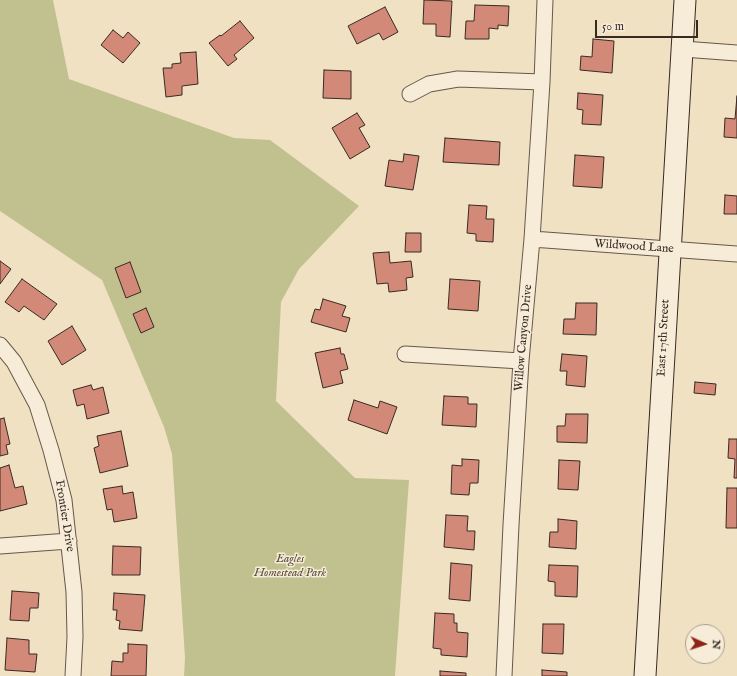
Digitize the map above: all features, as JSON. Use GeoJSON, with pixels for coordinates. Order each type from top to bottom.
{"type":"FeatureCollection","features":[{"type":"Feature","properties":{"kind":"main road","name":"East 17th Street"},"geometry":{"type":"LineString","coordinates":[[645,676],[669,250],[685,0]]}},
{"type":"Feature","properties":{"kind":"street","name":"Willow Canyon Drive"},"geometry":{"type":"LineString","coordinates":[[504,676],[511,525],[521,361],[532,239],[542,82],[545,0]]}},
{"type":"Feature","properties":{"kind":"street"},"geometry":{"type":"LineString","coordinates":[[683,49],[737,53]]}},
{"type":"Feature","properties":{"kind":"street"},"geometry":{"type":"LineString","coordinates":[[410,94],[429,84],[458,79],[542,82]]}},
{"type":"Feature","properties":{"kind":"street","name":"Wildwood Lane"},"geometry":{"type":"LineString","coordinates":[[532,239],[737,254]]}},
{"type":"Feature","properties":{"kind":"street","name":"Frontier Drive"},"geometry":{"type":"LineString","coordinates":[[0,345],[14,362],[37,405],[64,500],[74,592],[75,637],[73,676]]}},
{"type":"Feature","properties":{"kind":"street"},"geometry":{"type":"LineString","coordinates":[[406,354],[521,361]]}},
{"type":"Feature","properties":{"kind":"street"},"geometry":{"type":"LineString","coordinates":[[0,546],[69,541]]}},
{"type":"Feature","properties":{"kind":"green space","name":"Eagles Homestead Park"},"geometry":{"type":"Polygon","coordinates":[[[0,0],[53,0],[69,79],[234,138],[270,140],[359,206],[299,269],[281,302],[276,401],[355,478],[409,480],[395,676],[184,676],[185,658],[172,454],[164,427],[102,280],[0,211],[0,0]]]}},
{"type":"Feature","properties":{"kind":"building"},"geometry":{"type":"Polygon","coordinates":[[[424,0],[452,1],[450,37],[436,36],[436,24],[423,24],[424,0]]]}},
{"type":"Feature","properties":{"kind":"building"},"geometry":{"type":"Polygon","coordinates":[[[475,5],[509,6],[508,26],[498,25],[498,29],[489,28],[489,39],[465,39],[466,21],[474,21],[475,5]]]}},
{"type":"Feature","properties":{"kind":"building"},"geometry":{"type":"Polygon","coordinates":[[[385,7],[398,32],[383,40],[379,33],[357,44],[348,26],[385,7]]]}},
{"type":"Feature","properties":{"kind":"building"},"geometry":{"type":"Polygon","coordinates":[[[240,21],[254,38],[234,55],[237,59],[228,66],[209,43],[220,35],[221,36],[240,21]]]}},
{"type":"Feature","properties":{"kind":"building"},"geometry":{"type":"Polygon","coordinates":[[[113,30],[123,38],[128,32],[140,43],[123,63],[101,45],[113,30]]]}},
{"type":"Feature","properties":{"kind":"building"},"geometry":{"type":"Polygon","coordinates":[[[593,39],[614,41],[612,73],[580,70],[581,56],[592,57],[593,39]]]}},
{"type":"Feature","properties":{"kind":"building"},"geometry":{"type":"Polygon","coordinates":[[[196,52],[198,84],[182,86],[182,95],[166,97],[163,68],[172,68],[172,64],[181,63],[180,53],[196,52]]]}},
{"type":"Feature","properties":{"kind":"building"},"geometry":{"type":"Polygon","coordinates":[[[324,70],[351,71],[351,99],[323,98],[324,70]]]}},
{"type":"Feature","properties":{"kind":"building"},"geometry":{"type":"Polygon","coordinates":[[[578,93],[603,95],[601,125],[582,124],[583,110],[577,109],[578,93]]]}},
{"type":"Feature","properties":{"kind":"building"},"geometry":{"type":"Polygon","coordinates":[[[737,96],[737,138],[724,137],[725,118],[735,119],[737,96]]]}},
{"type":"Feature","properties":{"kind":"building"},"geometry":{"type":"Polygon","coordinates":[[[357,113],[365,125],[359,128],[370,147],[350,159],[332,128],[357,113]]]}},
{"type":"Feature","properties":{"kind":"building"},"geometry":{"type":"Polygon","coordinates":[[[445,138],[500,142],[499,165],[443,162],[445,138]]]}},
{"type":"Feature","properties":{"kind":"building"},"geometry":{"type":"Polygon","coordinates":[[[404,154],[419,156],[413,190],[385,186],[389,160],[403,162],[404,154]]]}},
{"type":"Feature","properties":{"kind":"building"},"geometry":{"type":"Polygon","coordinates":[[[575,155],[604,157],[602,188],[573,186],[575,155]]]}},
{"type":"Feature","properties":{"kind":"building"},"geometry":{"type":"Polygon","coordinates":[[[725,195],[737,196],[737,214],[724,214],[725,195]]]}},
{"type":"Feature","properties":{"kind":"building"},"geometry":{"type":"Polygon","coordinates":[[[469,205],[487,206],[486,219],[494,219],[493,242],[476,241],[476,234],[467,233],[469,205]]]}},
{"type":"Feature","properties":{"kind":"building"},"geometry":{"type":"Polygon","coordinates":[[[406,233],[421,233],[421,252],[405,252],[406,233]]]}},
{"type":"Feature","properties":{"kind":"building"},"geometry":{"type":"Polygon","coordinates":[[[389,252],[390,263],[411,261],[413,277],[406,278],[407,290],[389,292],[388,283],[377,284],[373,253],[389,252]]]}},
{"type":"Feature","properties":{"kind":"building"},"geometry":{"type":"Polygon","coordinates":[[[0,261],[11,269],[0,284],[0,261]]]}},
{"type":"Feature","properties":{"kind":"building"},"geometry":{"type":"Polygon","coordinates":[[[130,262],[141,292],[126,298],[115,268],[130,262]]]}},
{"type":"Feature","properties":{"kind":"building"},"geometry":{"type":"Polygon","coordinates":[[[22,279],[57,304],[44,320],[24,306],[19,312],[5,302],[22,279]]]}},
{"type":"Feature","properties":{"kind":"building"},"geometry":{"type":"Polygon","coordinates":[[[450,279],[480,281],[478,311],[448,309],[450,279]]]}},
{"type":"Feature","properties":{"kind":"building"},"geometry":{"type":"Polygon","coordinates":[[[323,299],[346,306],[342,316],[350,318],[346,332],[311,322],[315,309],[320,310],[323,299]]]}},
{"type":"Feature","properties":{"kind":"building"},"geometry":{"type":"Polygon","coordinates":[[[576,303],[597,303],[596,335],[563,334],[564,319],[575,319],[576,303]]]}},
{"type":"Feature","properties":{"kind":"building"},"geometry":{"type":"Polygon","coordinates":[[[146,308],[154,327],[141,333],[133,314],[146,308]]]}},
{"type":"Feature","properties":{"kind":"building"},"geometry":{"type":"Polygon","coordinates":[[[72,326],[86,350],[62,365],[48,341],[72,326]]]}},
{"type":"Feature","properties":{"kind":"building"},"geometry":{"type":"Polygon","coordinates":[[[340,348],[341,354],[344,354],[348,369],[340,371],[343,383],[323,388],[315,353],[340,348]]]}},
{"type":"Feature","properties":{"kind":"building"},"geometry":{"type":"Polygon","coordinates":[[[562,354],[587,356],[585,387],[566,385],[567,371],[560,371],[562,354]]]}},
{"type":"Feature","properties":{"kind":"building"},"geometry":{"type":"Polygon","coordinates":[[[695,382],[716,384],[715,395],[694,393],[695,382]]]}},
{"type":"Feature","properties":{"kind":"building"},"geometry":{"type":"Polygon","coordinates":[[[91,385],[93,390],[103,387],[109,413],[87,419],[84,404],[77,406],[73,390],[91,385]]]}},
{"type":"Feature","properties":{"kind":"building"},"geometry":{"type":"Polygon","coordinates":[[[444,396],[468,397],[468,404],[477,404],[476,427],[442,425],[444,396]]]}},
{"type":"Feature","properties":{"kind":"building"},"geometry":{"type":"Polygon","coordinates":[[[354,400],[378,408],[380,401],[397,407],[387,434],[348,420],[354,400]]]}},
{"type":"Feature","properties":{"kind":"building"},"geometry":{"type":"Polygon","coordinates":[[[566,414],[588,414],[587,443],[557,442],[557,426],[565,426],[566,414]]]}},
{"type":"Feature","properties":{"kind":"building"},"geometry":{"type":"Polygon","coordinates":[[[4,418],[10,444],[6,445],[8,454],[0,456],[0,419],[4,418]]]}},
{"type":"Feature","properties":{"kind":"building"},"geometry":{"type":"Polygon","coordinates":[[[121,431],[128,466],[100,473],[94,448],[99,446],[97,436],[121,431]]]}},
{"type":"Feature","properties":{"kind":"building"},"geometry":{"type":"Polygon","coordinates":[[[729,439],[737,439],[737,478],[734,478],[735,459],[728,458],[729,439]]]}},
{"type":"Feature","properties":{"kind":"building"},"geometry":{"type":"Polygon","coordinates":[[[462,459],[479,460],[478,483],[470,483],[469,495],[451,494],[452,465],[462,466],[462,459]]]}},
{"type":"Feature","properties":{"kind":"building"},"geometry":{"type":"Polygon","coordinates":[[[559,460],[580,461],[578,490],[558,489],[559,460]]]}},
{"type":"Feature","properties":{"kind":"building"},"geometry":{"type":"Polygon","coordinates":[[[9,465],[15,488],[23,486],[27,504],[0,511],[0,468],[9,465]]]}},
{"type":"Feature","properties":{"kind":"building"},"geometry":{"type":"Polygon","coordinates":[[[122,486],[123,494],[133,492],[137,518],[114,522],[112,509],[107,510],[103,489],[122,486]]]}},
{"type":"Feature","properties":{"kind":"building"},"geometry":{"type":"Polygon","coordinates":[[[727,488],[737,488],[737,528],[726,528],[727,488]]]}},
{"type":"Feature","properties":{"kind":"building"},"geometry":{"type":"Polygon","coordinates":[[[446,515],[468,516],[467,531],[475,531],[474,550],[444,547],[446,515]]]}},
{"type":"Feature","properties":{"kind":"building"},"geometry":{"type":"Polygon","coordinates":[[[558,519],[577,521],[576,549],[549,547],[550,532],[558,532],[558,519]]]}},
{"type":"Feature","properties":{"kind":"building"},"geometry":{"type":"Polygon","coordinates":[[[113,546],[141,547],[140,575],[112,575],[113,546]]]}},
{"type":"Feature","properties":{"kind":"building"},"geometry":{"type":"Polygon","coordinates":[[[451,563],[472,565],[470,601],[449,599],[451,563]]]}},
{"type":"Feature","properties":{"kind":"building"},"geometry":{"type":"Polygon","coordinates":[[[549,565],[578,566],[577,597],[555,596],[555,582],[548,581],[549,565]]]}},
{"type":"Feature","properties":{"kind":"building"},"geometry":{"type":"Polygon","coordinates":[[[12,591],[39,593],[38,608],[30,608],[29,621],[10,620],[12,591]]]}},
{"type":"Feature","properties":{"kind":"building"},"geometry":{"type":"Polygon","coordinates":[[[114,593],[145,595],[142,631],[119,629],[120,621],[116,620],[117,610],[113,610],[114,593]]]}},
{"type":"Feature","properties":{"kind":"building"},"geometry":{"type":"Polygon","coordinates":[[[435,613],[454,614],[454,623],[457,623],[457,632],[468,633],[467,657],[441,655],[441,649],[433,648],[435,613]]]}},
{"type":"Feature","properties":{"kind":"building"},"geometry":{"type":"Polygon","coordinates":[[[543,624],[564,624],[563,654],[542,653],[543,624]]]}},
{"type":"Feature","properties":{"kind":"building"},"geometry":{"type":"Polygon","coordinates":[[[7,638],[29,640],[29,654],[37,654],[35,672],[5,670],[7,638]]]}},
{"type":"Feature","properties":{"kind":"building"},"geometry":{"type":"Polygon","coordinates":[[[128,644],[147,645],[146,676],[111,676],[112,661],[123,662],[123,653],[128,653],[128,644]]]}},
{"type":"Feature","properties":{"kind":"building"},"geometry":{"type":"Polygon","coordinates":[[[542,670],[567,672],[567,676],[542,676],[542,670]]]}},
{"type":"Feature","properties":{"kind":"building"},"geometry":{"type":"Polygon","coordinates":[[[440,671],[466,673],[466,676],[440,676],[440,671]]]}}]}
